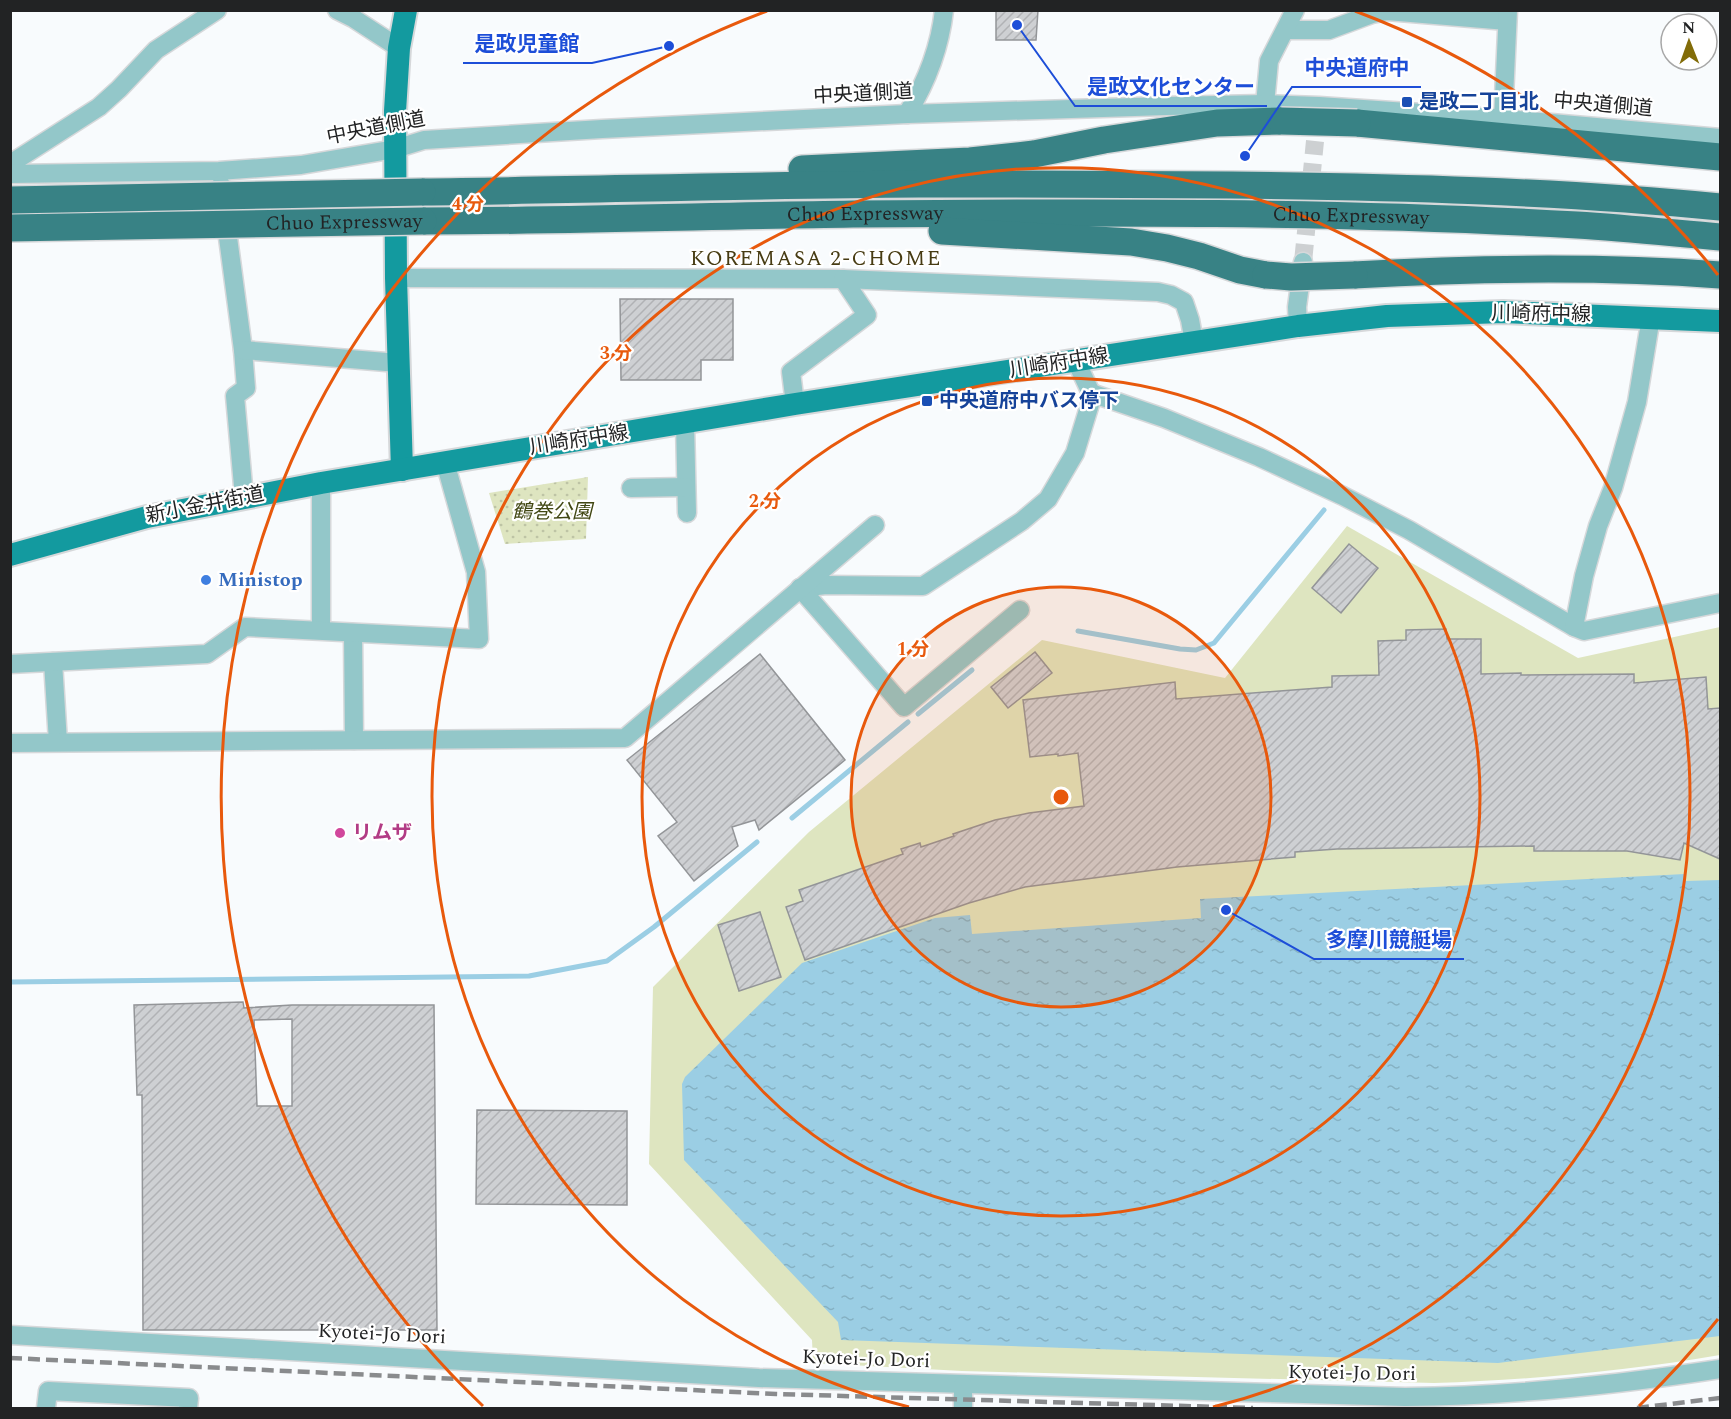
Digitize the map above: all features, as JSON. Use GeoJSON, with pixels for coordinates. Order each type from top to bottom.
{"type":"FeatureCollection","features":[{"type":"Feature","properties":{"kind":"highway"},"geometry":{"type":"LineString","coordinates":[[478,191],[1034,154],[1273,112],[1357,123],[1720,157]]}},
{"type":"Feature","properties":{"kind":"highway","name":"Chuo Expressway"},"geometry":{"type":"LineString","coordinates":[[10,200],[916,184],[1233,185],[1440,189],[1647,200],[1720,207]]}},
{"type":"Feature","properties":{"kind":"highway","name":"Chuo Expressway"},"geometry":{"type":"LineString","coordinates":[[10,228],[854,214],[1243,214],[1386,217],[1566,225],[1720,237]]}},
{"type":"Feature","properties":{"kind":"highway"},"geometry":{"type":"LineString","coordinates":[[491,221],[950,232],[1085,238],[1167,248],[1240,270],[1266,275],[1491,269],[1645,271],[1720,275]]}},
{"type":"Feature","properties":{"kind":"main road"},"geometry":{"type":"LineString","coordinates":[[402,470],[396,278],[395,111],[399,48],[406,10]]}},
{"type":"Feature","properties":{"kind":"main road","name":"川崎府中線"},"geometry":{"type":"LineString","coordinates":[[402,470],[795,404],[1298,326],[1387,316],[1503,312],[1720,321]]}},
{"type":"Feature","properties":{"kind":"main road","name":"新小金井街道"},"geometry":{"type":"LineString","coordinates":[[10,555],[147,517],[244,497],[402,470]]}},
{"type":"Feature","properties":{"kind":"street"},"geometry":{"type":"LineString","coordinates":[[10,164],[99,107],[156,50],[217,10]]}},
{"type":"Feature","properties":{"kind":"street"},"geometry":{"type":"LineString","coordinates":[[337,10],[399,48]]}},
{"type":"Feature","properties":{"kind":"street"},"geometry":{"type":"LineString","coordinates":[[908,114],[920,94],[929,70],[944,10]]}},
{"type":"Feature","properties":{"kind":"street"},"geometry":{"type":"LineString","coordinates":[[1273,112],[1269,62],[1295,10]]}},
{"type":"Feature","properties":{"kind":"street"},"geometry":{"type":"LineString","coordinates":[[1286,30],[1329,30],[1387,10],[1508,16],[1503,119]]}},
{"type":"Feature","properties":{"kind":"street"},"geometry":{"type":"LineString","coordinates":[[1315,141],[1319,106]]}},
{"type":"Feature","properties":{"kind":"street","name":"中央道側道"},"geometry":{"type":"LineString","coordinates":[[10,174],[219,171],[301,165],[395,149],[424,140],[908,114],[1273,112],[1319,106],[1720,138]]}},
{"type":"Feature","properties":{"kind":"street"},"geometry":{"type":"LineString","coordinates":[[219,171],[246,388],[235,396],[244,497]]}},
{"type":"Feature","properties":{"kind":"street"},"geometry":{"type":"LineString","coordinates":[[1298,326],[1297,307],[1303,262]]}},
{"type":"Feature","properties":{"kind":"street"},"geometry":{"type":"LineString","coordinates":[[396,278],[843,279],[1158,292],[1171,295],[1184,302],[1194,342]]}},
{"type":"Feature","properties":{"kind":"street"},"geometry":{"type":"LineString","coordinates":[[795,404],[791,372],[867,315],[843,279]]}},
{"type":"Feature","properties":{"kind":"street"},"geometry":{"type":"LineString","coordinates":[[1574,627],[1584,576],[1598,526],[1613,488],[1637,402],[1650,317]]}},
{"type":"Feature","properties":{"kind":"street"},"geometry":{"type":"LineString","coordinates":[[243,350],[398,363]]}},
{"type":"Feature","properties":{"kind":"street"},"geometry":{"type":"LineString","coordinates":[[800,588],[826,585],[923,586],[1022,521],[1048,499],[1076,453],[1090,405],[1091,393],[1076,361]]}},
{"type":"Feature","properties":{"kind":"street"},"geometry":{"type":"LineString","coordinates":[[1091,393],[1164,418],[1259,457],[1343,496],[1409,530],[1584,631],[1720,603]]}},
{"type":"Feature","properties":{"kind":"street"},"geometry":{"type":"LineString","coordinates":[[685,423],[687,513]]}},
{"type":"Feature","properties":{"kind":"street"},"geometry":{"type":"LineString","coordinates":[[10,664],[207,654],[245,627],[479,639],[476,572],[445,462]]}},
{"type":"Feature","properties":{"kind":"street"},"geometry":{"type":"LineString","coordinates":[[321,483],[321,630]]}},
{"type":"Feature","properties":{"kind":"street"},"geometry":{"type":"LineString","coordinates":[[631,488],[686,488]]}},
{"type":"Feature","properties":{"kind":"street"},"geometry":{"type":"LineString","coordinates":[[10,743],[625,738],[875,525]]}},
{"type":"Feature","properties":{"kind":"street"},"geometry":{"type":"LineString","coordinates":[[800,588],[904,707],[1020,610]]}},
{"type":"Feature","properties":{"kind":"street"},"geometry":{"type":"LineString","coordinates":[[353,633],[354,740]]}},
{"type":"Feature","properties":{"kind":"street"},"geometry":{"type":"LineString","coordinates":[[53,662],[58,742]]}},
{"type":"Feature","properties":{"kind":"street","name":"Kyotei-Jo Dori"},"geometry":{"type":"LineString","coordinates":[[10,1335],[719,1376],[963,1385],[1432,1397],[1589,1386],[1720,1369]]}},
{"type":"Feature","properties":{"kind":"street"},"geometry":{"type":"LineString","coordinates":[[963,1385],[963,1408]]}},
{"type":"Feature","properties":{"kind":"street"},"geometry":{"type":"LineString","coordinates":[[46,1408],[48,1391],[189,1398],[188,1408]]}},
{"type":"Feature","properties":{"kind":"green space","name":"鶴巻公園"},"geometry":{"type":"Polygon","coordinates":[[[588,477],[586,539],[505,544],[489,493],[588,477]]]}},
{"type":"Feature","properties":{"kind":"green space"},"geometry":{"type":"Polygon","coordinates":[[[1347,526],[1578,658],[1720,627],[1720,1355],[1578,1374],[1434,1383],[962,1371],[813,1363],[812,1340],[649,1164],[653,987],[809,832],[1042,640],[1225,678],[1347,526]]]}},
{"type":"Feature","properties":{"kind":"water"},"geometry":{"type":"Polygon","coordinates":[[[1685,874],[1686,881],[1720,880],[1720,1336],[1498,1363],[841,1340],[838,1322],[684,1160],[682,1084],[685,1077],[802,963],[935,918],[970,915],[972,934],[1201,918],[1200,899],[1685,874]]]}},
{"type":"Feature","properties":{"kind":"building"},"geometry":{"type":"Polygon","coordinates":[[[996,10],[1038,10],[1036,40],[996,40],[996,10]]]}},
{"type":"Feature","properties":{"kind":"building"},"geometry":{"type":"Polygon","coordinates":[[[620,299],[733,299],[733,360],[701,360],[701,380],[621,380],[620,299]]]}},
{"type":"Feature","properties":{"kind":"building"},"geometry":{"type":"Polygon","coordinates":[[[1349,544],[1378,568],[1341,613],[1312,588],[1349,544]]]}},
{"type":"Feature","properties":{"kind":"building"},"geometry":{"type":"Polygon","coordinates":[[[1446,629],[1447,639],[1481,639],[1481,674],[1634,674],[1634,683],[1706,677],[1708,709],[1720,708],[1720,859],[1684,843],[1680,860],[1627,851],[1534,851],[1534,846],[1337,849],[1295,852],[1295,857],[1177,867],[1025,887],[969,903],[805,960],[786,907],[803,901],[799,890],[903,854],[901,849],[920,843],[921,847],[995,820],[1084,806],[1078,753],[1030,757],[1023,700],[1175,682],[1176,699],[1332,687],[1332,676],[1379,675],[1378,641],[1406,640],[1406,630],[1446,629]]]}},
{"type":"Feature","properties":{"kind":"building"},"geometry":{"type":"Polygon","coordinates":[[[1035,652],[1052,673],[1008,708],[991,687],[1035,652]]]}},
{"type":"Feature","properties":{"kind":"building"},"geometry":{"type":"Polygon","coordinates":[[[760,654],[845,760],[759,830],[755,820],[732,827],[738,846],[694,881],[658,836],[677,822],[627,760],[760,654]]]}},
{"type":"Feature","properties":{"kind":"building"},"geometry":{"type":"Polygon","coordinates":[[[760,912],[781,977],[739,991],[718,925],[760,912]]]}},
{"type":"Feature","properties":{"kind":"building"},"geometry":{"type":"Polygon","coordinates":[[[243,1002],[244,1008],[292,1005],[434,1005],[437,1330],[143,1330],[142,1095],[137,1095],[134,1005],[243,1002]],[[292,1019],[254,1020],[257,1106],[292,1106],[292,1019]]]}},
{"type":"Feature","properties":{"kind":"building"},"geometry":{"type":"Polygon","coordinates":[[[477,1110],[627,1111],[627,1205],[476,1204],[477,1110]]]}},
{"type":"Feature","properties":{"kind":"waterway"},"geometry":{"type":"LineString","coordinates":[[1078,631],[1180,649],[1196,650],[1214,643],[1324,510]]}},
{"type":"Feature","properties":{"kind":"waterway"},"geometry":{"type":"LineString","coordinates":[[918,714],[972,670]]}},
{"type":"Feature","properties":{"kind":"waterway"},"geometry":{"type":"LineString","coordinates":[[792,818],[908,722]]}},
{"type":"Feature","properties":{"kind":"waterway"},"geometry":{"type":"LineString","coordinates":[[10,982],[529,976],[607,961],[654,927],[757,842]]}},
{"type":"Feature","properties":{"kind":"tunnel"},"geometry":{"type":"LineString","coordinates":[[1303,262],[1315,141]]}},
{"type":"Feature","properties":{"kind":"railway"},"geometry":{"type":"LineString","coordinates":[[10,1358],[776,1394],[1253,1408]]}},
{"type":"Feature","properties":{"kind":"railway"},"geometry":{"type":"LineString","coordinates":[[1637,1408],[1720,1398]]}},
{"type":"Feature","properties":{"kind":"place","name":"是政文化センター"},"geometry":{"type":"Point","coordinates":[1017,25]}},
{"type":"Feature","properties":{"kind":"place","name":"是政児童館"},"geometry":{"type":"Point","coordinates":[669,46]}},
{"type":"Feature","properties":{"kind":"place","name":"是政二丁目北"},"geometry":{"type":"Point","coordinates":[1407,102]}},
{"type":"Feature","properties":{"kind":"place","name":"中央道府中"},"geometry":{"type":"Point","coordinates":[1245,156]}},
{"type":"Feature","properties":{"kind":"place","name":"中央道府中バス停下"},"geometry":{"type":"Point","coordinates":[927,401]}},
{"type":"Feature","properties":{"kind":"place","name":"Ministop"},"geometry":{"type":"Point","coordinates":[206,580]}},
{"type":"Feature","properties":{"kind":"place","name":"リムザ"},"geometry":{"type":"Point","coordinates":[340,833]}},
{"type":"Feature","properties":{"kind":"place","name":"多摩川競艇場"},"geometry":{"type":"Point","coordinates":[1226,910]}},
{"type":"Feature","properties":{"kind":"district","name":"KOREMASA 2-CHOME"},"geometry":{"type":"Point","coordinates":[816,259]}}]}
